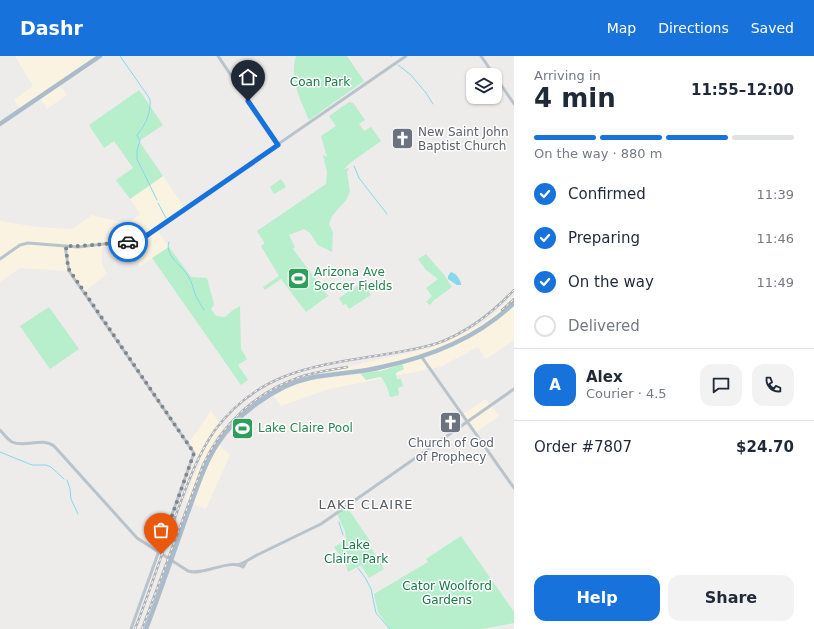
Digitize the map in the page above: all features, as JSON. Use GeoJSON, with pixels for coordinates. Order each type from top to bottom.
{"type":"FeatureCollection","features":[{"type":"Feature","properties":{"kind":"main road"},"geometry":{"type":"LineString","coordinates":[[0,124],[100,56]]}},
{"type":"Feature","properties":{"kind":"main road"},"geometry":{"type":"LineString","coordinates":[[146,629],[207,462],[224,435],[243,416],[271,394],[298,381],[318,376],[376,368],[441,350],[466,339],[489,324],[514,303]]}},
{"type":"Feature","properties":{"kind":"street"},"geometry":{"type":"LineString","coordinates":[[218,56],[278,145]]}},
{"type":"Feature","properties":{"kind":"street"},"geometry":{"type":"LineString","coordinates":[[0,259],[25,243],[32,242],[80,246],[139,240],[406,56]]}},
{"type":"Feature","properties":{"kind":"street"},"geometry":{"type":"LineString","coordinates":[[481,56],[489,68]]}},
{"type":"Feature","properties":{"kind":"street"},"geometry":{"type":"LineString","coordinates":[[502,86],[514,104]]}},
{"type":"Feature","properties":{"kind":"street"},"geometry":{"type":"LineString","coordinates":[[66,246],[69,271],[192,447],[194,455],[131,629]]}},
{"type":"Feature","properties":{"kind":"street"},"geometry":{"type":"LineString","coordinates":[[421,356],[514,488]]}},
{"type":"Feature","properties":{"kind":"street"},"geometry":{"type":"LineString","coordinates":[[0,430],[14,443],[50,443],[95,490],[132,534],[188,571],[197,573],[220,566],[242,564],[257,554],[321,524],[514,389]]}},
{"type":"Feature","properties":{"kind":"shaded area"},"geometry":{"type":"Polygon","coordinates":[[[15,56],[101,56],[60,85],[67,95],[47,109],[40,98],[21,110],[14,100],[33,86],[15,56]]]}},
{"type":"Feature","properties":{"kind":"shaded area"},"geometry":{"type":"Polygon","coordinates":[[[163,176],[186,210],[157,230],[169,247],[139,267],[139,241],[102,247],[102,264],[107,274],[83,292],[68,271],[20,268],[0,282],[0,221],[37,227],[72,229],[92,215],[127,224],[140,214],[130,199],[163,176]]]}},
{"type":"Feature","properties":{"kind":"shaded area"},"geometry":{"type":"Polygon","coordinates":[[[514,296],[514,340],[486,359],[478,347],[440,367],[329,389],[281,406],[269,389],[292,378],[321,370],[355,365],[430,348],[458,336],[484,322],[514,296]]]}},
{"type":"Feature","properties":{"kind":"shaded area"},"geometry":{"type":"Polygon","coordinates":[[[486,399],[499,416],[476,432],[463,414],[486,399]]]}},
{"type":"Feature","properties":{"kind":"shaded area"},"geometry":{"type":"Polygon","coordinates":[[[211,411],[223,428],[214,440],[230,455],[206,509],[185,501],[193,477],[201,462],[188,444],[211,411]]]}},
{"type":"Feature","properties":{"kind":"green space","name":"Coan Park"},"geometry":{"type":"Polygon","coordinates":[[[296,56],[347,56],[364,81],[309,120],[296,88],[294,64],[296,56]]]}},
{"type":"Feature","properties":{"kind":"green space"},"geometry":{"type":"Polygon","coordinates":[[[139,90],[163,125],[139,141],[163,176],[130,199],[116,180],[133,168],[114,141],[104,148],[89,125],[139,90]]]}},
{"type":"Feature","properties":{"kind":"green space"},"geometry":{"type":"Polygon","coordinates":[[[349,102],[353,103],[365,120],[359,124],[364,131],[371,127],[381,141],[344,169],[349,168],[347,172],[350,192],[346,200],[332,216],[329,224],[333,232],[332,252],[318,245],[310,233],[304,229],[289,235],[295,247],[293,249],[328,296],[306,312],[281,279],[265,290],[263,287],[279,276],[261,246],[264,242],[257,231],[326,184],[327,172],[323,155],[327,157],[321,136],[336,126],[329,116],[349,102]]]}},
{"type":"Feature","properties":{"kind":"green space"},"geometry":{"type":"Polygon","coordinates":[[[281,179],[286,187],[274,194],[270,187],[281,179]]]}},
{"type":"Feature","properties":{"kind":"green space"},"geometry":{"type":"Polygon","coordinates":[[[169,247],[191,277],[207,278],[214,304],[211,309],[216,316],[225,317],[240,306],[241,349],[247,359],[238,365],[248,380],[241,385],[152,258],[169,247]]]}},
{"type":"Feature","properties":{"kind":"green space"},"geometry":{"type":"Polygon","coordinates":[[[426,254],[452,287],[430,305],[426,302],[432,296],[426,288],[438,279],[426,270],[418,259],[426,254]]]}},
{"type":"Feature","properties":{"kind":"green space"},"geometry":{"type":"Polygon","coordinates":[[[363,282],[371,295],[349,309],[346,304],[343,305],[339,298],[363,282]]]}},
{"type":"Feature","properties":{"kind":"green space"},"geometry":{"type":"Polygon","coordinates":[[[49,307],[79,349],[50,369],[20,326],[49,307]]]}},
{"type":"Feature","properties":{"kind":"green space"},"geometry":{"type":"Polygon","coordinates":[[[402,364],[404,369],[396,373],[397,379],[401,379],[403,386],[398,388],[399,395],[390,397],[382,378],[380,377],[366,380],[360,373],[381,371],[402,364]]]}},
{"type":"Feature","properties":{"kind":"green space","name":"Lake Claire Park"},"geometry":{"type":"Polygon","coordinates":[[[347,507],[370,541],[368,543],[384,569],[369,578],[361,565],[348,572],[346,565],[334,547],[346,540],[345,531],[337,514],[347,507]]]}},
{"type":"Feature","properties":{"kind":"green space","name":"Cator Woolford Gardens"},"geometry":{"type":"Polygon","coordinates":[[[461,536],[514,612],[514,623],[482,629],[390,629],[378,612],[374,594],[428,562],[426,559],[461,536]]]}},
{"type":"Feature","properties":{"kind":"water"},"geometry":{"type":"Polygon","coordinates":[[[451,272],[458,277],[461,285],[457,285],[448,279],[451,272]]]}},
{"type":"Feature","properties":{"kind":"waterway"},"geometry":{"type":"LineString","coordinates":[[120,56],[150,99],[150,109],[147,118],[137,135],[140,141],[137,150],[137,159],[157,200]]}},
{"type":"Feature","properties":{"kind":"waterway"},"geometry":{"type":"LineString","coordinates":[[398,65],[411,75],[433,104]]}},
{"type":"Feature","properties":{"kind":"waterway"},"geometry":{"type":"LineString","coordinates":[[354,166],[359,178],[387,214]]}},
{"type":"Feature","properties":{"kind":"waterway"},"geometry":{"type":"LineString","coordinates":[[158,203],[166,218]]}},
{"type":"Feature","properties":{"kind":"waterway"},"geometry":{"type":"LineString","coordinates":[[169,242],[168,247],[171,256],[189,278],[196,296],[204,310]]}},
{"type":"Feature","properties":{"kind":"waterway"},"geometry":{"type":"LineString","coordinates":[[0,452],[32,465],[46,465],[51,467],[64,479]]}},
{"type":"Feature","properties":{"kind":"waterway"},"geometry":{"type":"LineString","coordinates":[[67,480],[71,499],[78,514]]}},
{"type":"Feature","properties":{"kind":"waterway"},"geometry":{"type":"LineString","coordinates":[[339,522],[343,535]]}},
{"type":"Feature","properties":{"kind":"waterway"},"geometry":{"type":"LineString","coordinates":[[358,568],[371,589],[376,613],[390,629]]}},
{"type":"Feature","properties":{"kind":"railway"},"geometry":{"type":"LineString","coordinates":[[135,629],[193,471],[215,430],[232,410],[250,395],[269,383],[290,374],[333,363],[417,349],[449,339],[479,321],[514,290]]}},
{"type":"Feature","properties":{"kind":"railway"},"geometry":{"type":"LineString","coordinates":[[502,310],[514,299]]}},
{"type":"Feature","properties":{"kind":"railway"},"geometry":{"type":"LineString","coordinates":[[142,629],[203,465],[211,450],[230,423],[255,401],[284,383],[317,372],[347,367]]}},
{"type":"Feature","properties":{"kind":"way so far"},"geometry":{"type":"LineString","coordinates":[[128,242],[66,246],[68,268],[70,273],[192,447],[194,453],[159,553],[161,554]]}},
{"type":"Feature","properties":{"kind":"place","name":"New Saint John Baptist Church"},"geometry":{"type":"Point","coordinates":[402,139]}},
{"type":"Feature","properties":{"kind":"place","name":"Arizona Ave Soccer Fields"},"geometry":{"type":"Point","coordinates":[299,279]}},
{"type":"Feature","properties":{"kind":"place","name":"Church of God of Prophecy"},"geometry":{"type":"Point","coordinates":[451,422]}},
{"type":"Feature","properties":{"kind":"place","name":"Lake Claire Pool"},"geometry":{"type":"Point","coordinates":[242,428]}},
{"type":"Feature","properties":{"kind":"district","name":"LAKE CLAIRE"},"geometry":{"type":"Point","coordinates":[366,504]}},
{"type":"Feature","properties":{"kind":"route"},"geometry":{"type":"LineString","coordinates":[[128,242],[136,242],[149,234],[278,145],[248,101]]}}]}
